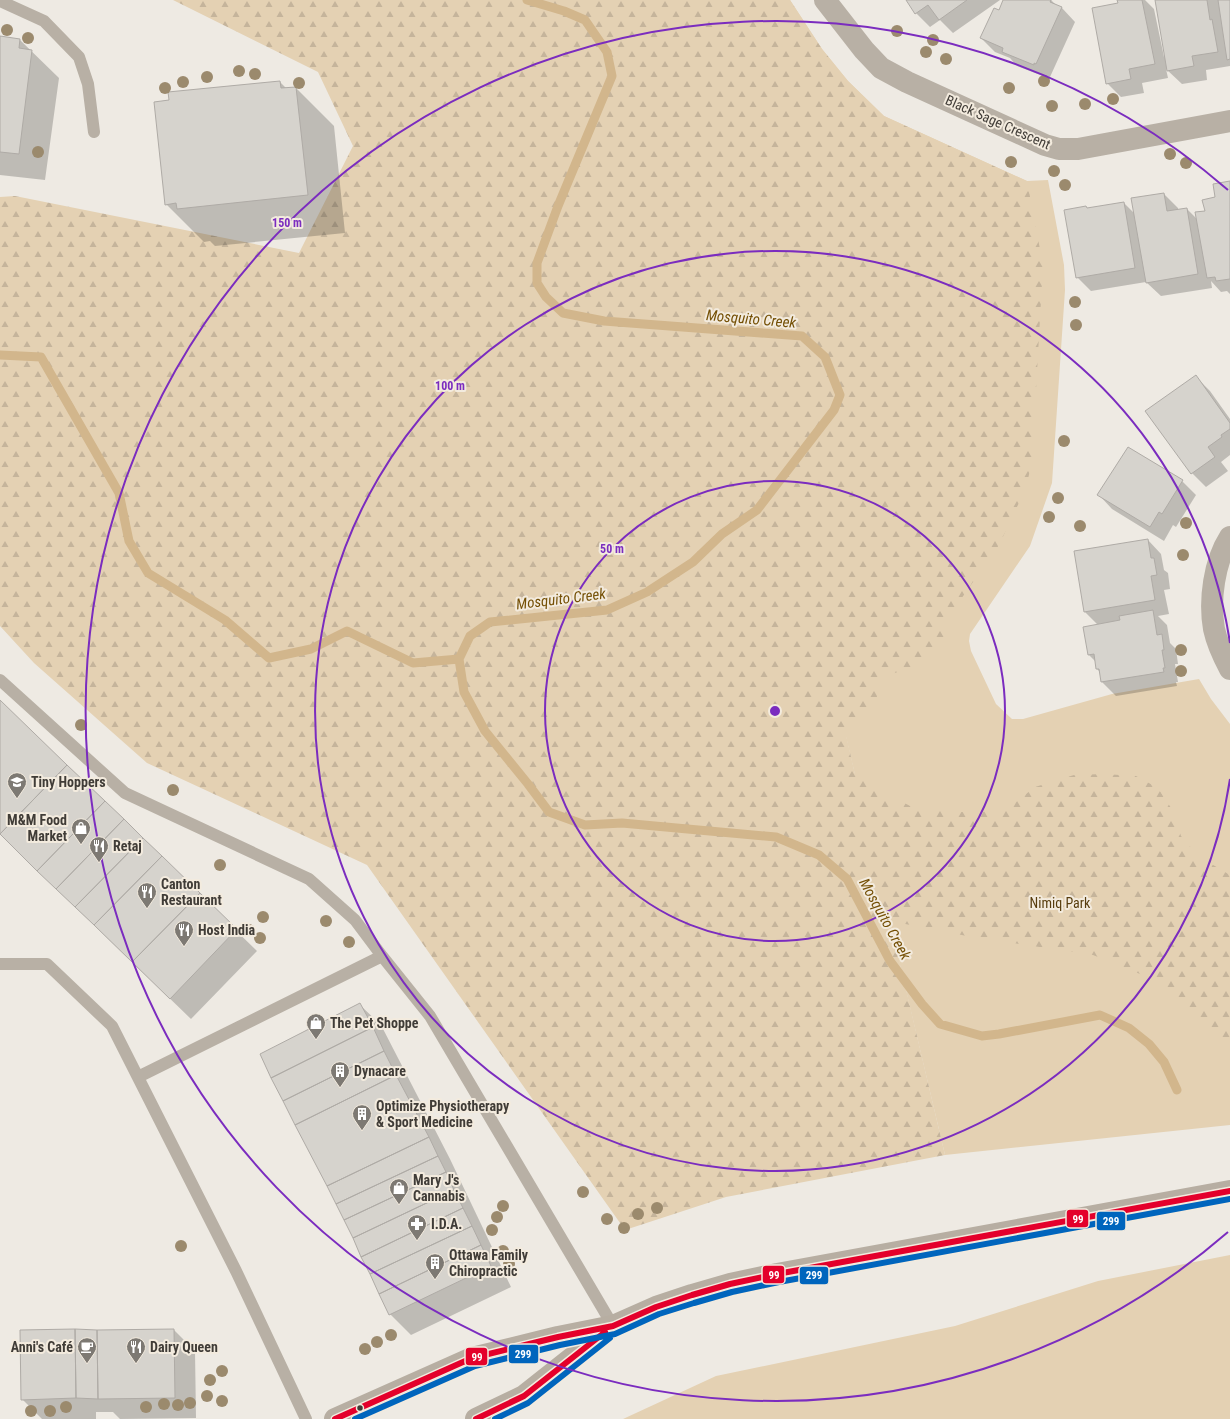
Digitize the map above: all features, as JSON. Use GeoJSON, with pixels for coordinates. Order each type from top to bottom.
{"type":"FeatureCollection","features":[{"type":"Feature","properties":{"kind":"street","name":"Black Sage Crescent"},"geometry":{"type":"LineString","coordinates":[[825,0],[864,50],[881,68],[907,82],[1045,145],[1059,149],[1078,149],[1230,122]]}},
{"type":"Feature","properties":{"kind":"street"},"geometry":{"type":"LineString","coordinates":[[1230,537],[1220,557],[1212,605],[1214,629],[1221,652],[1230,669]]}},
{"type":"Feature","properties":{"kind":"street"},"geometry":{"type":"LineString","coordinates":[[335,1419],[472,1358],[558,1337],[613,1326],[656,1307],[730,1284],[777,1274],[1230,1191]]}},
{"type":"Feature","properties":{"kind":"street"},"geometry":{"type":"LineString","coordinates":[[476,1419],[524,1396],[613,1326]]}},
{"type":"Feature","properties":{"kind":"lane"},"geometry":{"type":"LineString","coordinates":[[0,1],[44,22],[79,57],[88,84],[94,132]]}},
{"type":"Feature","properties":{"kind":"lane"},"geometry":{"type":"LineString","coordinates":[[0,680],[124,793],[309,879],[355,920],[430,1016],[613,1326]]}},
{"type":"Feature","properties":{"kind":"lane"},"geometry":{"type":"LineString","coordinates":[[138,1076],[382,956]]}},
{"type":"Feature","properties":{"kind":"lane"},"geometry":{"type":"LineString","coordinates":[[0,964],[47,964],[112,1026],[236,1271],[306,1419]]}},
{"type":"Feature","properties":{"kind":"green space"},"geometry":{"type":"Polygon","coordinates":[[[173,0],[790,0],[822,49],[848,81],[884,116],[1027,181],[1043,265],[1032,461],[1026,488],[999,545],[947,619],[943,629],[945,642],[928,660],[917,666],[885,676],[874,704],[846,735],[855,774],[873,787],[918,810],[961,812],[1004,811],[1035,787],[1074,775],[1104,774],[1136,776],[1158,788],[1173,811],[1181,836],[1198,856],[1230,875],[1230,1051],[1225,1050],[1173,993],[1140,974],[1093,955],[972,937],[890,921],[945,1155],[726,1197],[625,1230],[367,865],[147,763],[34,663],[0,626],[0,197],[15,196],[299,253],[353,146],[318,72],[173,0]]]}},
{"type":"Feature","properties":{"kind":"green space","name":"Nimiq Park"},"geometry":{"type":"Polygon","coordinates":[[[790,0],[822,49],[848,81],[884,116],[1027,181],[1048,180],[1064,265],[1065,290],[1052,483],[1030,546],[970,634],[969,641],[971,651],[996,704],[1012,719],[1023,719],[1112,694],[1199,679],[1211,699],[1230,724],[1230,1125],[945,1155],[794,517],[790,0]]]}},
{"type":"Feature","properties":{"kind":"green space"},"geometry":{"type":"Polygon","coordinates":[[[1230,1255],[1230,1419],[623,1419],[716,1376],[955,1326],[1098,1281],[1230,1255]]]}},
{"type":"Feature","properties":{"kind":"building"},"geometry":{"type":"Polygon","coordinates":[[[906,0],[967,0],[939,20],[928,5],[915,14],[906,0]]]}},
{"type":"Feature","properties":{"kind":"building"},"geometry":{"type":"Polygon","coordinates":[[[1003,0],[1051,0],[1050,2],[1062,7],[1036,64],[1034,63],[1034,65],[1002,52],[1003,48],[980,38],[994,8],[999,10],[1003,0]]]}},
{"type":"Feature","properties":{"kind":"building"},"geometry":{"type":"Polygon","coordinates":[[[1117,0],[1142,0],[1155,64],[1129,69],[1131,79],[1106,84],[1092,8],[1118,3],[1117,0]]]}},
{"type":"Feature","properties":{"kind":"building"},"geometry":{"type":"Polygon","coordinates":[[[1155,0],[1207,0],[1210,20],[1212,19],[1218,52],[1192,56],[1194,66],[1167,71],[1155,0]]]}},
{"type":"Feature","properties":{"kind":"building"},"geometry":{"type":"Polygon","coordinates":[[[1218,0],[1230,0],[1230,59],[1227,60],[1218,0]]]}},
{"type":"Feature","properties":{"kind":"building"},"geometry":{"type":"Polygon","coordinates":[[[0,36],[20,39],[19,48],[32,50],[19,154],[0,152],[0,36]]]}},
{"type":"Feature","properties":{"kind":"building"},"geometry":{"type":"Polygon","coordinates":[[[280,81],[281,88],[296,87],[308,195],[177,209],[176,203],[165,205],[154,102],[169,100],[168,92],[280,81]]]}},
{"type":"Feature","properties":{"kind":"building"},"geometry":{"type":"Polygon","coordinates":[[[1230,181],[1230,279],[1216,281],[1215,277],[1207,278],[1195,212],[1205,211],[1202,200],[1215,197],[1213,184],[1230,181]]]}},
{"type":"Feature","properties":{"kind":"building"},"geometry":{"type":"Polygon","coordinates":[[[1164,193],[1167,211],[1187,208],[1198,274],[1146,283],[1131,198],[1164,193]]]}},
{"type":"Feature","properties":{"kind":"building"},"geometry":{"type":"Polygon","coordinates":[[[1124,202],[1135,268],[1076,278],[1064,210],[1124,202]]]}},
{"type":"Feature","properties":{"kind":"building"},"geometry":{"type":"Polygon","coordinates":[[[1196,375],[1230,423],[1230,429],[1208,447],[1215,457],[1191,474],[1145,411],[1196,375]]]}},
{"type":"Feature","properties":{"kind":"building"},"geometry":{"type":"Polygon","coordinates":[[[1128,447],[1183,480],[1162,514],[1159,512],[1150,527],[1097,495],[1128,447]]]}},
{"type":"Feature","properties":{"kind":"building"},"geometry":{"type":"Polygon","coordinates":[[[1148,539],[1151,558],[1154,558],[1157,575],[1151,576],[1155,600],[1084,612],[1074,551],[1148,539]]]}},
{"type":"Feature","properties":{"kind":"building"},"geometry":{"type":"Polygon","coordinates":[[[1153,610],[1157,635],[1162,634],[1164,650],[1162,650],[1165,668],[1163,668],[1164,672],[1101,682],[1099,669],[1096,669],[1094,654],[1088,655],[1083,627],[1120,620],[1119,616],[1153,610]]]}},
{"type":"Feature","properties":{"kind":"building","name":"Tiny Hoppers"},"geometry":{"type":"Polygon","coordinates":[[[0,700],[67,765],[0,834],[0,700]]]}},
{"type":"Feature","properties":{"kind":"building"},"geometry":{"type":"Polygon","coordinates":[[[67,765],[105,801],[37,871],[0,834],[67,765]]]}},
{"type":"Feature","properties":{"kind":"building","name":"M&M Food Market"},"geometry":{"type":"Polygon","coordinates":[[[105,801],[124,819],[56,889],[37,871],[105,801]]]}},
{"type":"Feature","properties":{"kind":"building","name":"Retaj"},"geometry":{"type":"Polygon","coordinates":[[[124,819],[143,838],[75,907],[56,889],[124,819]]]}},
{"type":"Feature","properties":{"kind":"building"},"geometry":{"type":"Polygon","coordinates":[[[143,838],[162,856],[94,925],[75,907],[143,838]]]}},
{"type":"Feature","properties":{"kind":"building","name":"Canton Restaurant"},"geometry":{"type":"Polygon","coordinates":[[[162,856],[200,893],[132,962],[94,925],[162,856]]]}},
{"type":"Feature","properties":{"kind":"building","name":"Host India"},"geometry":{"type":"Polygon","coordinates":[[[200,893],[237,929],[170,999],[132,962],[200,893]]]}},
{"type":"Feature","properties":{"kind":"building","name":"The Pet Shoppe"},"geometry":{"type":"Polygon","coordinates":[[[360,1003],[373,1027],[271,1078],[260,1054],[360,1003]]]}},
{"type":"Feature","properties":{"kind":"building"},"geometry":{"type":"Polygon","coordinates":[[[373,1027],[384,1051],[283,1101],[271,1078],[373,1027]]]}},
{"type":"Feature","properties":{"kind":"building","name":"Dynacare"},"geometry":{"type":"Polygon","coordinates":[[[384,1051],[396,1075],[295,1125],[283,1101],[384,1051]]]}},
{"type":"Feature","properties":{"kind":"building","name":"Optimize Physiotherapy & Sport Medicine"},"geometry":{"type":"Polygon","coordinates":[[[396,1075],[429,1137],[327,1186],[295,1125],[396,1075]]]}},
{"type":"Feature","properties":{"kind":"building"},"geometry":{"type":"Polygon","coordinates":[[[429,1137],[438,1156],[336,1204],[327,1186],[429,1137]]]}},
{"type":"Feature","properties":{"kind":"building"},"geometry":{"type":"Polygon","coordinates":[[[438,1156],[446,1172],[344,1220],[336,1204],[438,1156]]]}},
{"type":"Feature","properties":{"kind":"building","name":"Mary J's Cannabis"},"geometry":{"type":"Polygon","coordinates":[[[446,1172],[454,1190],[353,1238],[344,1220],[446,1172]]]}},
{"type":"Feature","properties":{"kind":"building"},"geometry":{"type":"Polygon","coordinates":[[[454,1190],[463,1208],[361,1257],[353,1238],[454,1190]]]}},
{"type":"Feature","properties":{"kind":"building","name":"I.D.A."},"geometry":{"type":"Polygon","coordinates":[[[463,1208],[472,1226],[370,1274],[361,1257],[463,1208]]]}},
{"type":"Feature","properties":{"kind":"building"},"geometry":{"type":"Polygon","coordinates":[[[472,1226],[481,1245],[379,1294],[370,1274],[472,1226]]]}},
{"type":"Feature","properties":{"kind":"building","name":"Ottawa Family Chiropractic"},"geometry":{"type":"Polygon","coordinates":[[[481,1245],[491,1266],[389,1315],[379,1294],[481,1245]]]}},
{"type":"Feature","properties":{"kind":"building"},"geometry":{"type":"Polygon","coordinates":[[[75,1329],[76,1398],[21,1400],[20,1330],[75,1329]]]}},
{"type":"Feature","properties":{"kind":"building","name":"Anni's Café"},"geometry":{"type":"Polygon","coordinates":[[[75,1329],[97,1330],[98,1399],[76,1398],[75,1329]]]}},
{"type":"Feature","properties":{"kind":"building","name":"Dairy Queen"},"geometry":{"type":"Polygon","coordinates":[[[174,1329],[175,1398],[98,1399],[97,1330],[174,1329]]]}},
{"type":"Feature","properties":{"kind":"waterway","name":"Mosquito Creek"},"geometry":{"type":"LineString","coordinates":[[527,0],[564,11],[585,20],[607,52],[612,76],[558,206],[537,263],[537,283],[546,297],[563,313],[604,321],[802,336],[825,357],[840,395],[834,410],[757,510],[722,534],[693,562],[647,592],[607,610],[490,622],[470,636],[459,659],[464,692],[485,731],[549,812],[585,825],[622,823],[776,837],[819,855],[847,879],[890,961],[922,1004],[940,1024],[982,1036],[1100,1015],[1129,1028],[1149,1044],[1164,1062],[1177,1090]]}},
{"type":"Feature","properties":{"kind":"waterway"},"geometry":{"type":"LineString","coordinates":[[0,355],[41,357],[119,493],[129,541],[148,573],[225,620],[269,658],[311,649],[347,631],[413,663],[459,659]]}},
{"type":"Feature","properties":{"kind":"transit line","name":"99"},"geometry":{"type":"LineString","coordinates":[[335,1419],[472,1358],[558,1337],[613,1326],[656,1307],[730,1284],[777,1274],[1230,1191]]}},
{"type":"Feature","properties":{"kind":"transit line","name":"299"},"geometry":{"type":"LineString","coordinates":[[355,1419],[475,1366],[560,1345],[615,1334],[659,1314],[732,1292],[779,1282],[1230,1199]]}},
{"type":"Feature","properties":{"kind":"transit line","name":"99"},"geometry":{"type":"LineString","coordinates":[[476,1419],[524,1396],[605,1332]]}},
{"type":"Feature","properties":{"kind":"transit line","name":"299"},"geometry":{"type":"LineString","coordinates":[[495,1419],[528,1403],[610,1338]]}},
{"type":"Feature","properties":{"kind":"place","name":"Tiny Hoppers"},"geometry":{"type":"Point","coordinates":[17,799]}},
{"type":"Feature","properties":{"kind":"place","name":"M&M Food Market"},"geometry":{"type":"Point","coordinates":[81,845]}},
{"type":"Feature","properties":{"kind":"place","name":"Retaj"},"geometry":{"type":"Point","coordinates":[99,863]}},
{"type":"Feature","properties":{"kind":"place","name":"Canton Restaurant"},"geometry":{"type":"Point","coordinates":[147,909]}},
{"type":"Feature","properties":{"kind":"place","name":"Host India"},"geometry":{"type":"Point","coordinates":[184,947]}},
{"type":"Feature","properties":{"kind":"place","name":"The Pet Shoppe"},"geometry":{"type":"Point","coordinates":[316,1040]}},
{"type":"Feature","properties":{"kind":"place","name":"Dynacare"},"geometry":{"type":"Point","coordinates":[340,1088]}},
{"type":"Feature","properties":{"kind":"place","name":"Optimize Physiotherapy & Sport Medicine"},"geometry":{"type":"Point","coordinates":[362,1131]}},
{"type":"Feature","properties":{"kind":"place","name":"Mary J's Cannabis"},"geometry":{"type":"Point","coordinates":[399,1205]}},
{"type":"Feature","properties":{"kind":"place","name":"I.D.A."},"geometry":{"type":"Point","coordinates":[417,1241]}},
{"type":"Feature","properties":{"kind":"place","name":"Ottawa Family Chiropractic"},"geometry":{"type":"Point","coordinates":[435,1280]}},
{"type":"Feature","properties":{"kind":"place","name":"Anni's Café"},"geometry":{"type":"Point","coordinates":[87,1364]}},
{"type":"Feature","properties":{"kind":"place","name":"Dairy Queen"},"geometry":{"type":"Point","coordinates":[136,1364]}}]}
